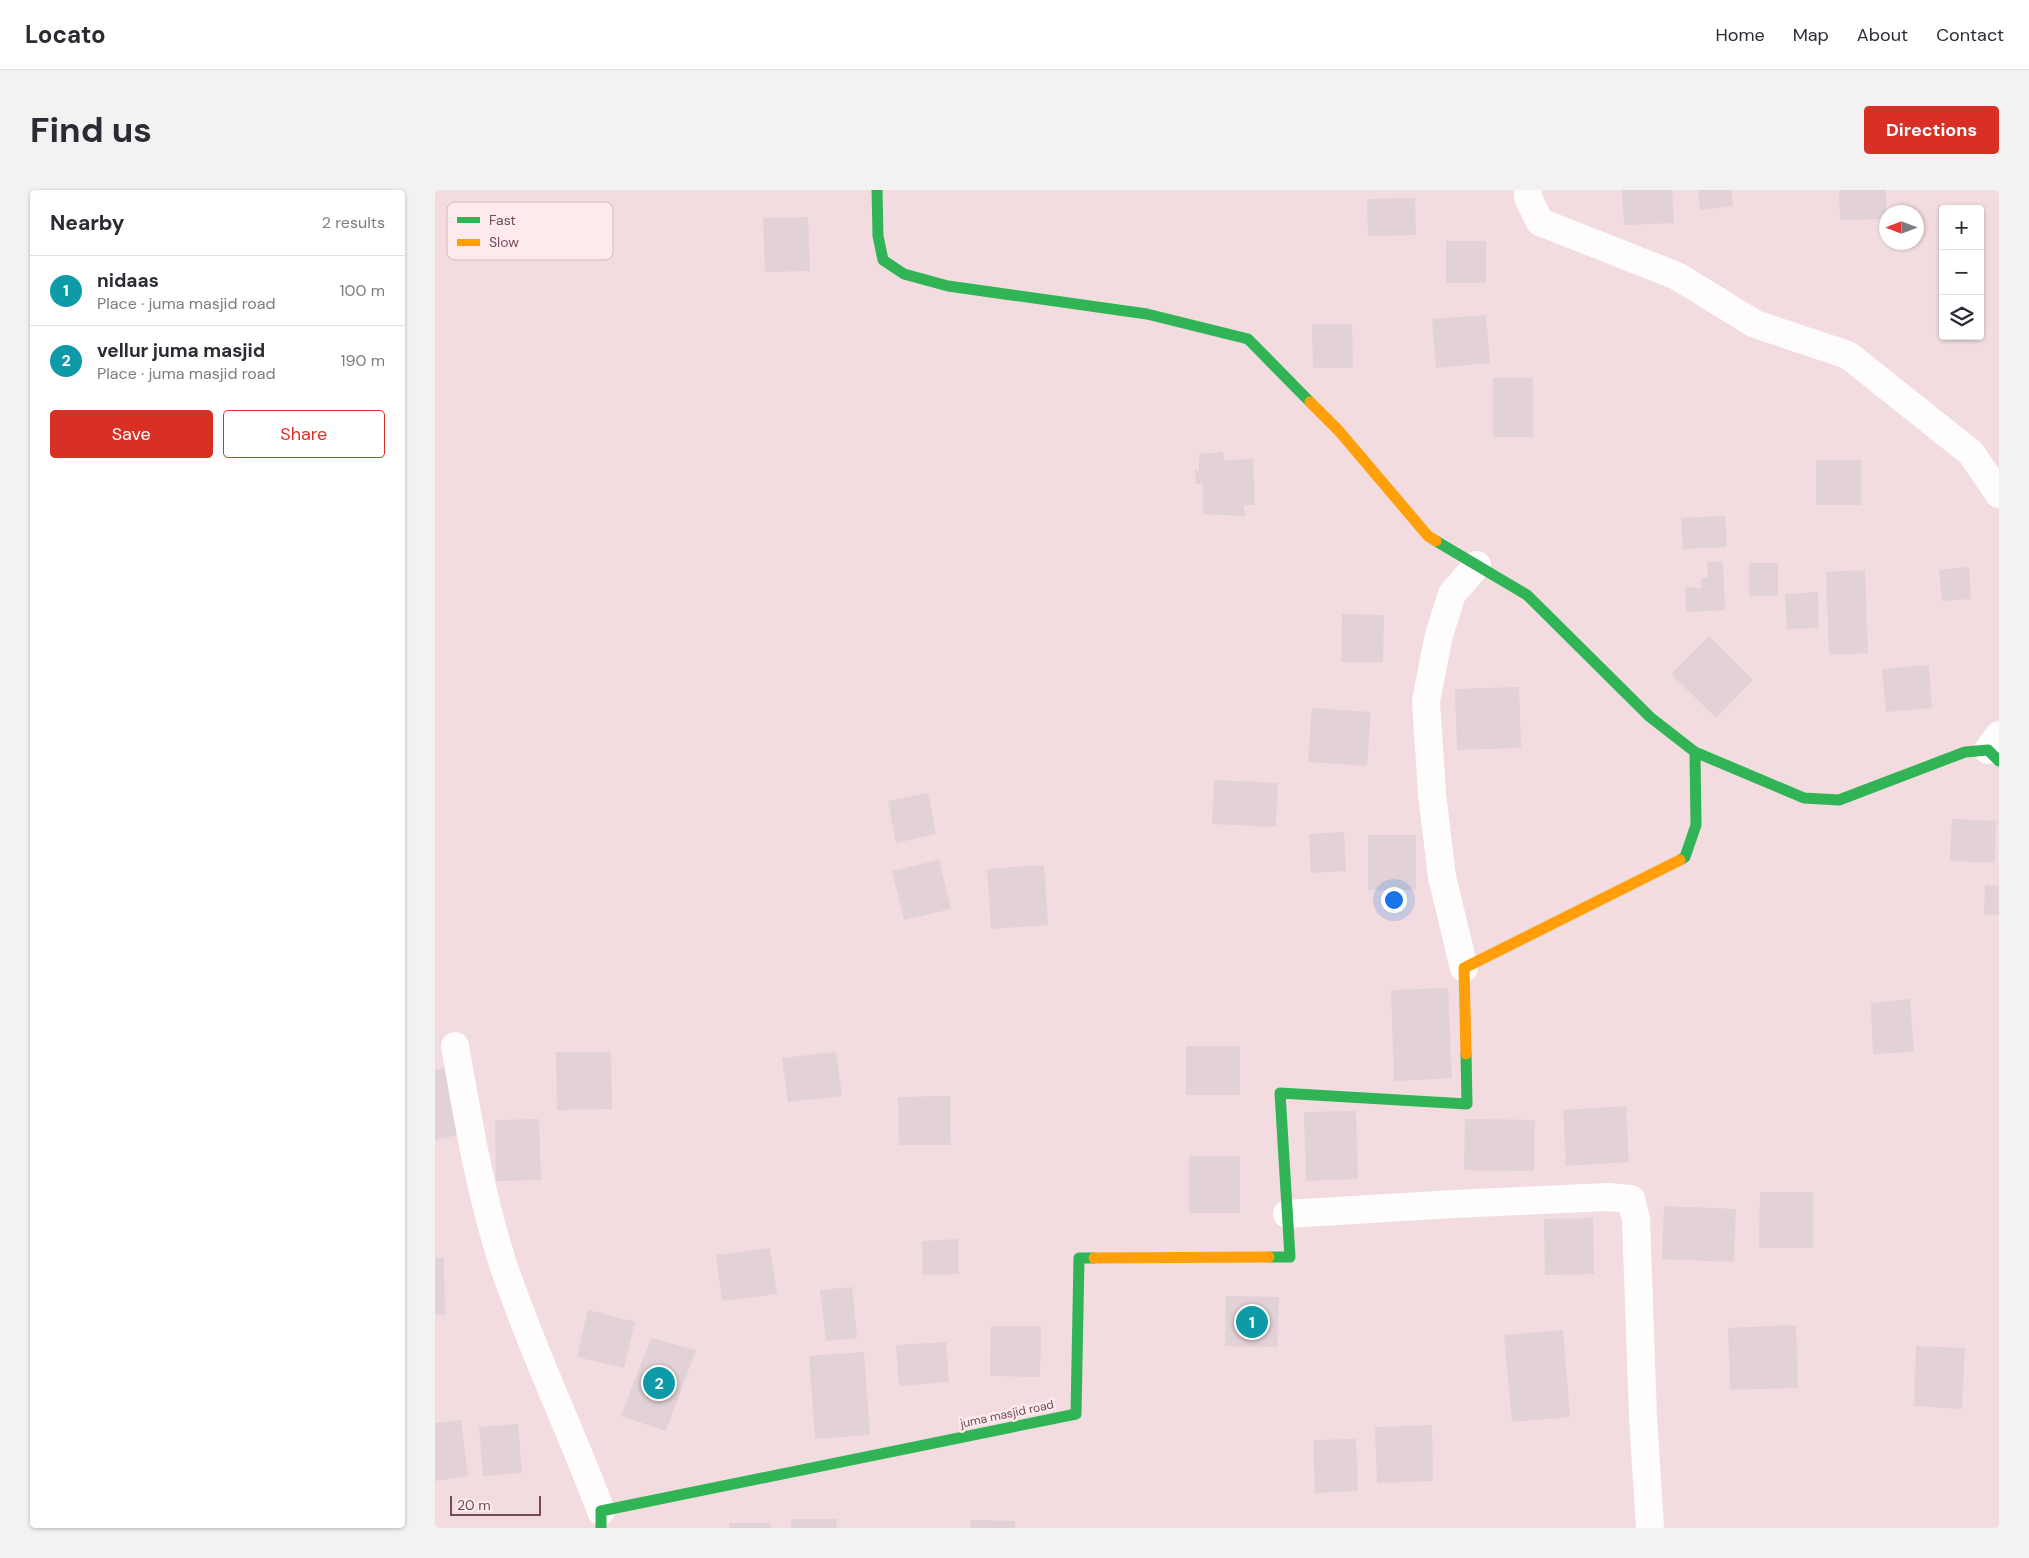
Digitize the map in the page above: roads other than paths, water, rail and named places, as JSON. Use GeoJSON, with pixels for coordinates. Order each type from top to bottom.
{"type":"FeatureCollection","features":[{"type":"Feature","properties":{"kind":"street"},"geometry":{"type":"LineString","coordinates":[[877,190],[878,236],[883,260],[904,274],[949,286],[1147,314],[1248,339],[1339,431],[1428,536],[1527,594],[1650,716],[1695,752],[1804,798],[1839,800],[1965,752],[1995,748]]}},
{"type":"Feature","properties":{"kind":"street"},"geometry":{"type":"LineString","coordinates":[[1528,190],[1528,198],[1540,222],[1677,276],[1755,324],[1848,354],[1971,453],[1999,494]]}},
{"type":"Feature","properties":{"kind":"street"},"geometry":{"type":"LineString","coordinates":[[1477,565],[1452,594],[1439,635],[1426,701],[1432,794],[1443,877],[1464,968],[1467,1104],[1280,1093],[1287,1214],[1607,1197],[1631,1199],[1636,1219],[1643,1417],[1650,1528]]}},
{"type":"Feature","properties":{"kind":"street"},"geometry":{"type":"LineString","coordinates":[[1464,968],[1685,857],[1696,825],[1695,752]]}},
{"type":"Feature","properties":{"kind":"street"},"geometry":{"type":"LineString","coordinates":[[455,1046],[478,1176],[503,1264],[534,1348],[572,1434],[601,1519]]}},
{"type":"Feature","properties":{"kind":"street","name":"juma masjid road"},"geometry":{"type":"LineString","coordinates":[[601,1519],[1076,1414],[1079,1258],[1290,1257],[1287,1214]]}},
{"type":"Feature","properties":{"kind":"place","name":"nidaas"},"geometry":{"type":"Point","coordinates":[1252,1322]}},
{"type":"Feature","properties":{"kind":"place","name":"vellur juma masjid"},"geometry":{"type":"Point","coordinates":[659,1383]}}]}
